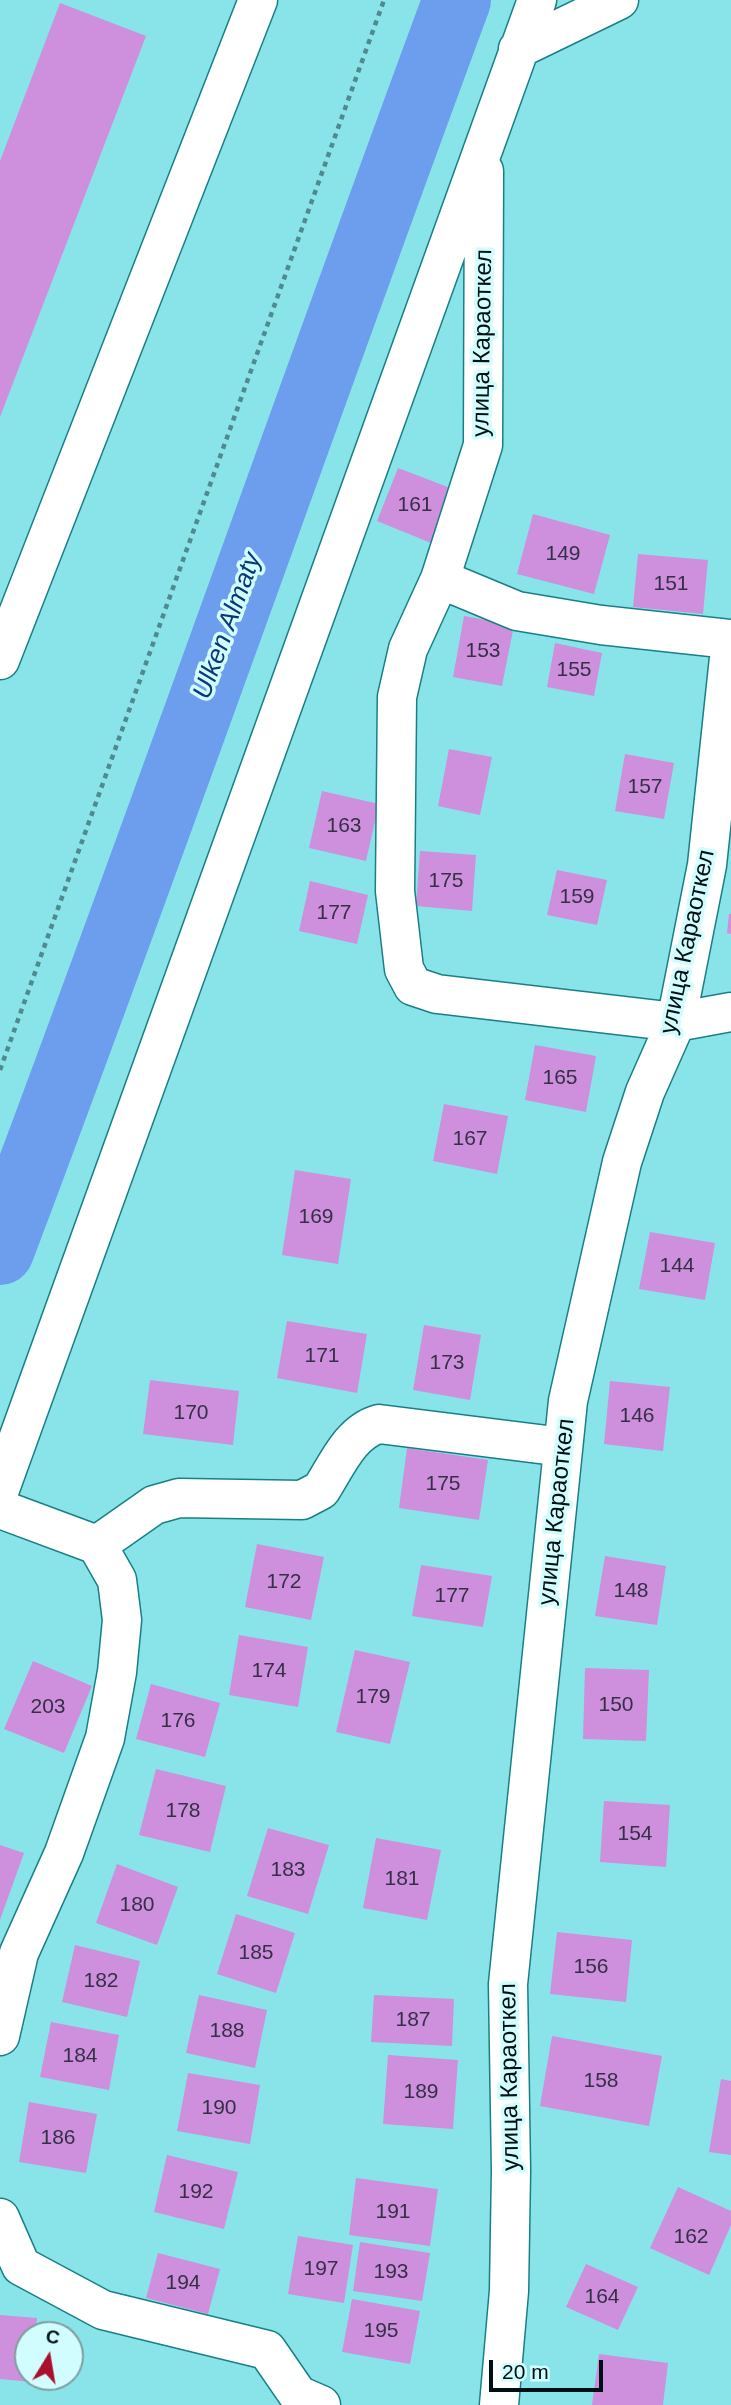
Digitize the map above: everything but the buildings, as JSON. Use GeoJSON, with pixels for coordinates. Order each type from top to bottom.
{"type":"FeatureCollection","features":[{"type":"Feature","properties":{"kind":"street"},"geometry":{"type":"LineString","coordinates":[[0,660],[15,576],[258,0]]}},
{"type":"Feature","properties":{"kind":"street"},"geometry":{"type":"LineString","coordinates":[[0,1489],[537,0]]}},
{"type":"Feature","properties":{"kind":"street"},"geometry":{"type":"LineString","coordinates":[[518,49],[619,0]]}},
{"type":"Feature","properties":{"kind":"street","name":"улица Караоткел"},"geometry":{"type":"LineString","coordinates":[[484,144],[483,445],[439,579],[408,649],[397,697],[395,891],[404,969],[412,986],[437,994],[676,1022]]}},
{"type":"Feature","properties":{"kind":"street"},"geometry":{"type":"LineString","coordinates":[[439,579],[517,611],[601,625],[730,639]]}},
{"type":"Feature","properties":{"kind":"street","name":"улица Караоткел"},"geometry":{"type":"LineString","coordinates":[[499,2405],[509,2264],[508,1984],[568,1401],[622,1161],[645,1092],[676,1022],[707,865],[730,639]]}},
{"type":"Feature","properties":{"kind":"street"},"geometry":{"type":"LineString","coordinates":[[676,1022],[731,1012]]}},
{"type":"Feature","properties":{"kind":"street"},"geometry":{"type":"LineString","coordinates":[[97,1545],[154,1505],[179,1498],[302,1500],[313,1497],[321,1490],[356,1436],[366,1427],[380,1424],[563,1447]]}},
{"type":"Feature","properties":{"kind":"street"},"geometry":{"type":"LineString","coordinates":[[0,1509],[97,1545],[117,1580],[122,1620],[117,1672],[105,1738],[64,1853],[19,1953],[0,2036]]}},
{"type":"Feature","properties":{"kind":"street"},"geometry":{"type":"LineString","coordinates":[[0,2218],[21,2266],[103,2310],[267,2350],[298,2395],[321,2405]]}},
{"type":"Feature","properties":{"kind":"path"},"geometry":{"type":"LineString","coordinates":[[0,1070],[384,0]]}},
{"type":"Feature","properties":{"kind":"waterway","name":"Ulken Almaty"},"geometry":{"type":"LineString","coordinates":[[0,1251],[457,0]]}}]}
